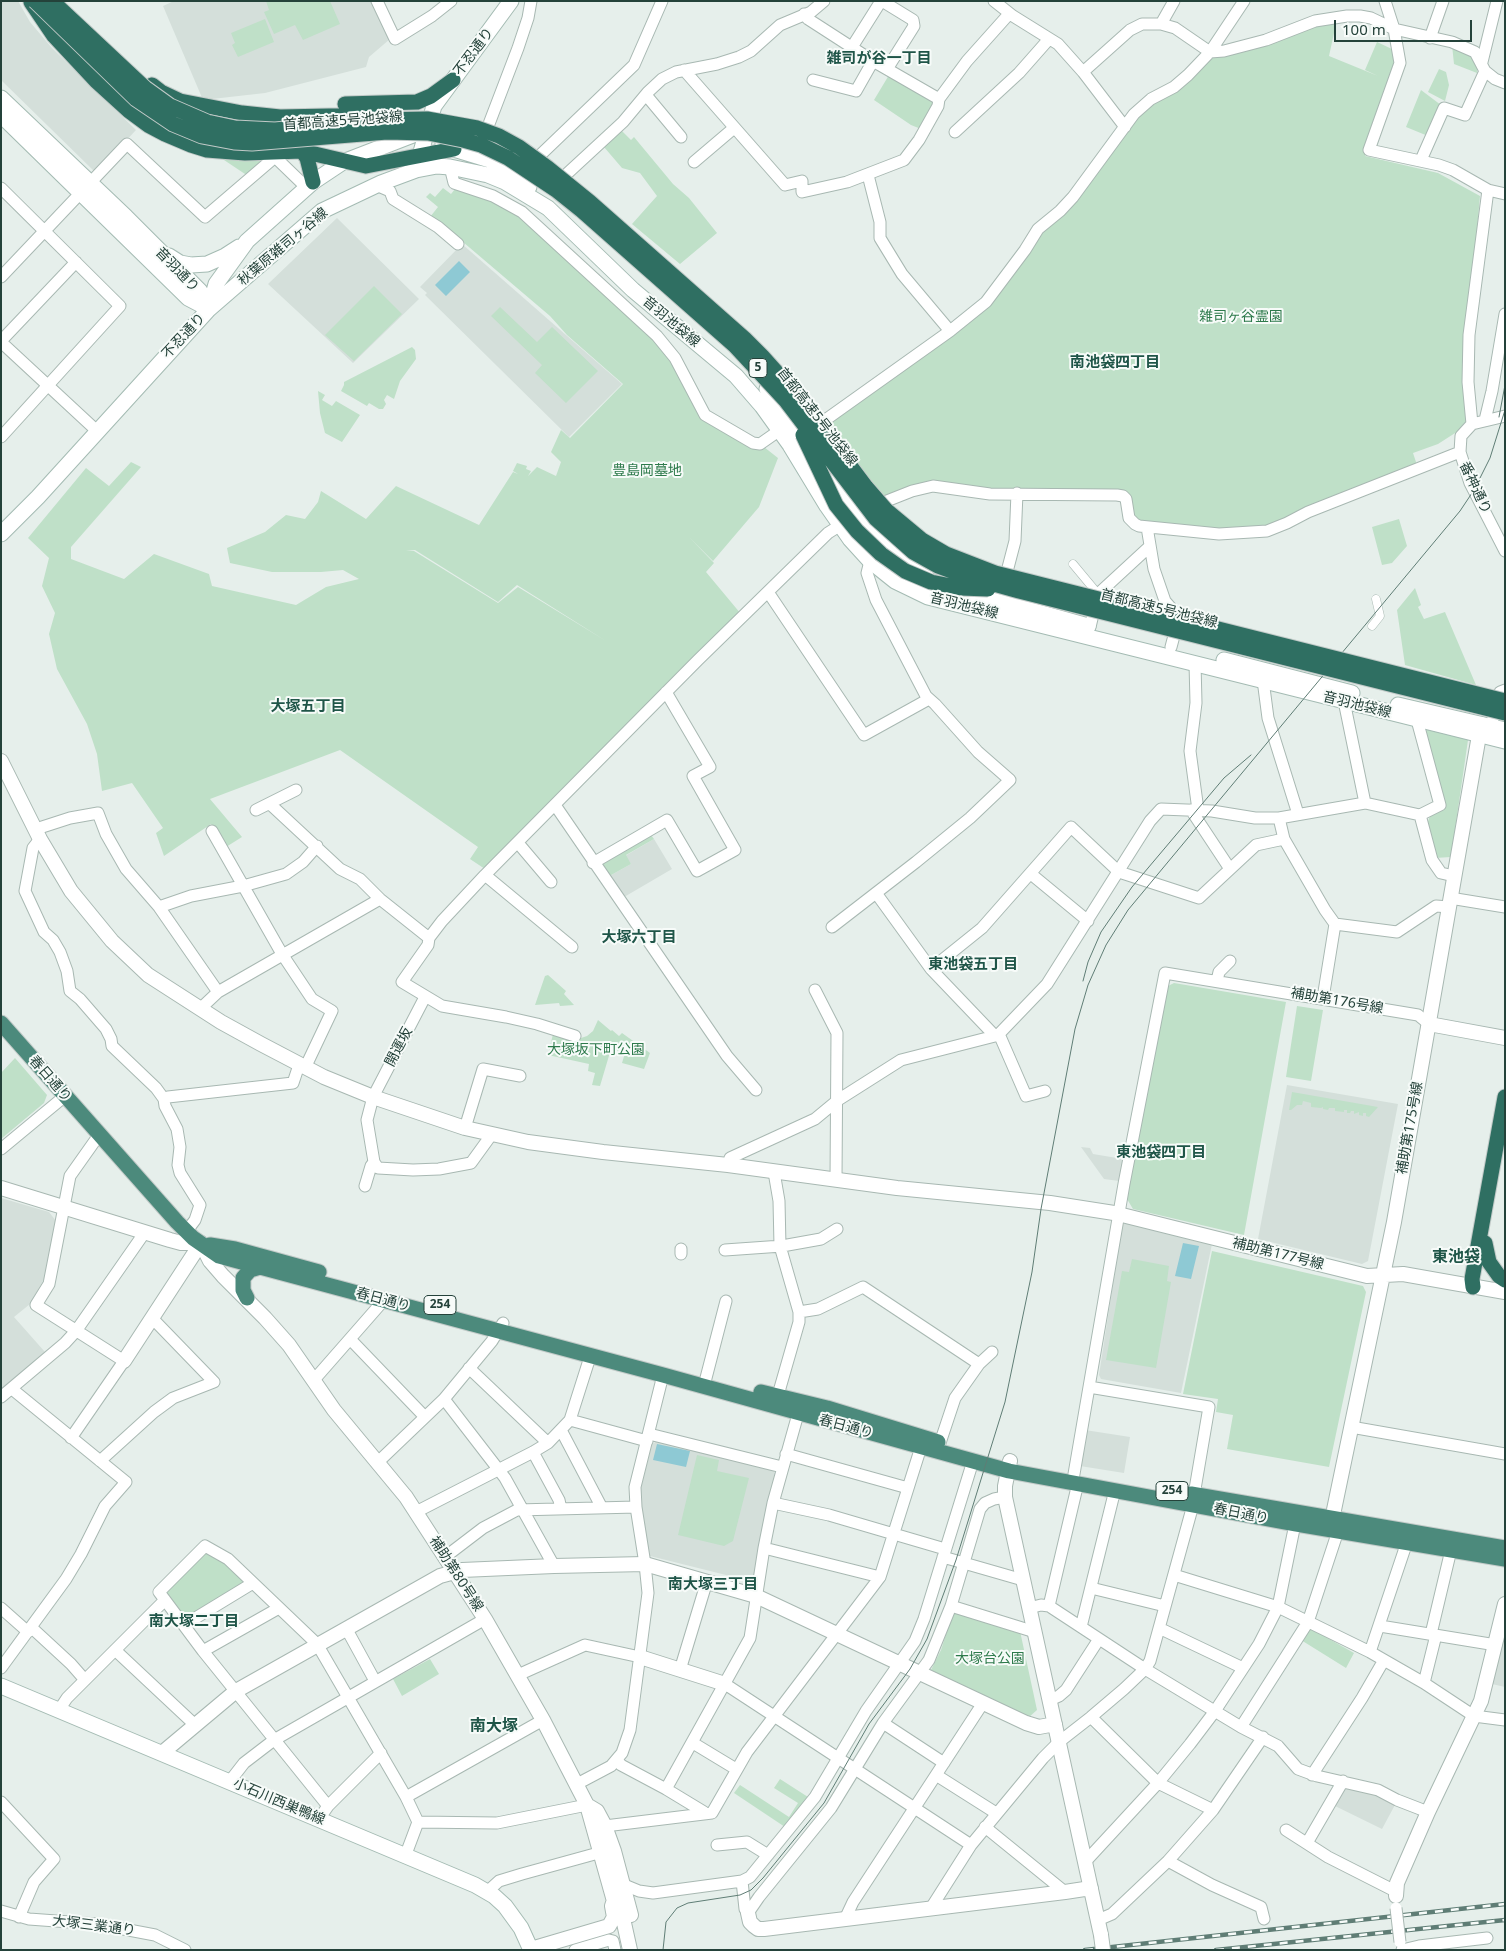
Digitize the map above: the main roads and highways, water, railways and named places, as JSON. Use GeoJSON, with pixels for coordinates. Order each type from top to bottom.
{"type":"FeatureCollection","features":[{"type":"Feature","properties":{"kind":"highway"},"geometry":{"type":"LineString","coordinates":[[30,1],[54,36],[78,63],[129,111],[164,134],[208,150],[245,154],[302,151],[366,166],[454,149]]}},
{"type":"Feature","properties":{"kind":"highway","name":"首都高速5号池袋線"},"geometry":{"type":"LineString","coordinates":[[35,1],[136,99],[173,124],[202,136],[226,141],[252,143],[378,133],[428,133],[472,143],[508,158],[556,190],[581,210],[735,346],[786,401],[866,508],[901,542],[926,560],[950,571],[1019,591],[1505,713]]}},
{"type":"Feature","properties":{"kind":"highway","name":"首都高速5号池袋線"},"geometry":{"type":"LineString","coordinates":[[52,1],[130,75],[158,97],[181,111],[214,124],[235,128],[275,130],[377,120],[427,119],[477,128],[500,136],[519,147],[590,202],[744,338],[796,394],[877,500],[911,532],[946,554],[995,573],[1503,696]]}},
{"type":"Feature","properties":{"kind":"highway"},"geometry":{"type":"LineString","coordinates":[[75,23],[161,92],[180,101],[242,113],[280,117],[368,114],[417,102],[431,96],[453,80]]}},
{"type":"Feature","properties":{"kind":"highway"},"geometry":{"type":"LineString","coordinates":[[387,109],[407,117],[427,130]]}},
{"type":"Feature","properties":{"kind":"highway"},"geometry":{"type":"LineString","coordinates":[[302,151],[307,158],[309,185]]}},
{"type":"Feature","properties":{"kind":"highway"},"geometry":{"type":"LineString","coordinates":[[786,401],[836,505],[857,531],[893,564],[917,577],[944,585],[1019,591]]}},
{"type":"Feature","properties":{"kind":"highway","name":"春日通り"},"geometry":{"type":"LineString","coordinates":[[1,1023],[186,1232],[219,1256],[384,1300],[706,1378],[776,1401],[798,1414],[973,1461],[1010,1466],[1505,1559]]}},
{"type":"Feature","properties":{"kind":"highway"},"geometry":{"type":"LineString","coordinates":[[1505,1097],[1473,1270],[1473,1287],[1478,1279],[1505,1132]]}},
{"type":"Feature","properties":{"kind":"highway","name":"春日通り"},"geometry":{"type":"LineString","coordinates":[[201,1243],[235,1249],[500,1327],[590,1357],[776,1401],[827,1408],[1010,1466]]}},
{"type":"Feature","properties":{"kind":"highway"},"geometry":{"type":"LineString","coordinates":[[1484,1244],[1489,1262],[1499,1276],[1505,1280]]}},
{"type":"Feature","properties":{"kind":"highway"},"geometry":{"type":"LineString","coordinates":[[246,1298],[243,1290],[243,1278],[250,1270],[260,1267]]}},
{"type":"Feature","properties":{"kind":"highway","name":"春日通り"},"geometry":{"type":"LineString","coordinates":[[1076,1479],[1115,1490],[1193,1500],[1295,1524],[1333,1526],[1505,1548]]}},
{"type":"Feature","properties":{"kind":"main road","name":"不忍通り"},"geometry":{"type":"LineString","coordinates":[[416,170],[434,106],[511,1]]}},
{"type":"Feature","properties":{"kind":"main road","name":"音羽通り"},"geometry":{"type":"LineString","coordinates":[[1,98],[188,298],[209,309]]}},
{"type":"Feature","properties":{"kind":"main road","name":"音羽通り"},"geometry":{"type":"LineString","coordinates":[[1,115],[152,243],[200,291],[209,309]]}},
{"type":"Feature","properties":{"kind":"main road","name":"音羽池袋線"},"geometry":{"type":"LineString","coordinates":[[427,130],[449,128],[474,133],[504,145],[533,162],[562,186],[614,246],[751,372],[773,396],[857,516],[888,548],[913,567],[957,589],[1090,627],[1306,680],[1342,696],[1417,720],[1489,729]]}},
{"type":"Feature","properties":{"kind":"main road","name":"不忍通り"},"geometry":{"type":"LineString","coordinates":[[2,531],[38,497],[209,309],[216,284],[247,241],[309,185],[343,162],[427,130]]}},
{"type":"Feature","properties":{"kind":"main road","name":"音羽池袋線"},"geometry":{"type":"LineString","coordinates":[[427,130],[438,140],[454,149],[490,160],[525,182],[548,208],[633,290],[736,376],[780,430],[802,436],[879,504],[889,524],[914,544],[998,601]]}},
{"type":"Feature","properties":{"kind":"main road","name":"音羽池袋線"},"geometry":{"type":"LineString","coordinates":[[416,170],[437,166],[488,175],[506,182],[548,208]]}},
{"type":"Feature","properties":{"kind":"main road","name":"秋葉原雑司ヶ谷線"},"geometry":{"type":"LineString","coordinates":[[209,309],[322,211],[376,185],[416,170]]}},
{"type":"Feature","properties":{"kind":"main road"},"geometry":{"type":"LineString","coordinates":[[152,243],[171,258],[180,263],[191,265],[215,261],[247,241]]}},
{"type":"Feature","properties":{"kind":"main road","name":"音羽池袋線"},"geometry":{"type":"LineString","coordinates":[[802,436],[840,525],[870,561],[895,581],[928,597],[1263,680],[1402,706],[1489,729],[1505,741]]}},
{"type":"Feature","properties":{"kind":"main road","name":"小石川西巣鴨線"},"geometry":{"type":"LineString","coordinates":[[1,1686],[406,1854],[488,1891],[514,1916],[531,1949]]}},
{"type":"Feature","properties":{"kind":"water"},"geometry":{"type":"Polygon","coordinates":[[[459,261],[470,272],[446,296],[435,285],[459,261]]]}},
{"type":"Feature","properties":{"kind":"water"},"geometry":{"type":"Polygon","coordinates":[[[1183,1243],[1199,1246],[1191,1279],[1175,1276],[1183,1243]]]}},
{"type":"Feature","properties":{"kind":"water"},"geometry":{"type":"Polygon","coordinates":[[[657,1444],[690,1451],[686,1467],[653,1460],[657,1444]]]}},
{"type":"Feature","properties":{"kind":"tram line"},"geometry":{"type":"LineString","coordinates":[[1499,417],[1505,385]]}},
{"type":"Feature","properties":{"kind":"tram line"},"geometry":{"type":"LineString","coordinates":[[663,1950],[666,1922],[677,1908],[688,1903],[740,1895],[751,1890],[763,1878],[824,1803],[869,1724],[910,1669],[927,1639],[956,1560],[1005,1402],[1032,1272],[1041,1209],[1075,1029],[1088,985],[1106,945],[1128,910],[1460,511],[1474,490],[1490,458],[1505,410]]}},
{"type":"Feature","properties":{"kind":"tram line"},"geometry":{"type":"LineString","coordinates":[[1083,981],[1088,962],[1101,932],[1132,887],[1224,778],[1251,755]]}},
{"type":"Feature","properties":{"kind":"railway"},"geometry":{"type":"LineString","coordinates":[[1085,1950],[1505,1904]]}},
{"type":"Feature","properties":{"kind":"railway"},"geometry":{"type":"LineString","coordinates":[[1216,1950],[1505,1920]]}},
{"type":"Feature","properties":{"kind":"district","name":"雑司が谷一丁目"},"geometry":{"type":"Point","coordinates":[879,59]}},
{"type":"Feature","properties":{"kind":"district","name":"南池袋四丁目"},"geometry":{"type":"Point","coordinates":[1115,363]}},
{"type":"Feature","properties":{"kind":"district","name":"大塚五丁目"},"geometry":{"type":"Point","coordinates":[308,707]}},
{"type":"Feature","properties":{"kind":"district","name":"大塚六丁目"},"geometry":{"type":"Point","coordinates":[639,938]}},
{"type":"Feature","properties":{"kind":"district","name":"東池袋五丁目"},"geometry":{"type":"Point","coordinates":[973,965]}},
{"type":"Feature","properties":{"kind":"district","name":"東池袋四丁目"},"geometry":{"type":"Point","coordinates":[1161,1153]}},
{"type":"Feature","properties":{"kind":"district","name":"東池袋"},"geometry":{"type":"Point","coordinates":[1456,1257]}},
{"type":"Feature","properties":{"kind":"district","name":"南大塚三丁目"},"geometry":{"type":"Point","coordinates":[713,1585]}},
{"type":"Feature","properties":{"kind":"district","name":"南大塚二丁目"},"geometry":{"type":"Point","coordinates":[194,1622]}},
{"type":"Feature","properties":{"kind":"district","name":"南大塚"},"geometry":{"type":"Point","coordinates":[494,1726]}},
{"type":"Feature","properties":{"kind":"park label","name":"雑司ヶ谷霊園"},"geometry":{"type":"Point","coordinates":[1241,317]}},
{"type":"Feature","properties":{"kind":"park label","name":"豊島岡墓地"},"geometry":{"type":"Point","coordinates":[647,471]}},
{"type":"Feature","properties":{"kind":"park label","name":"大塚坂下町公園"},"geometry":{"type":"Point","coordinates":[596,1050]}},
{"type":"Feature","properties":{"kind":"park label","name":"大塚台公園"},"geometry":{"type":"Point","coordinates":[990,1659]}}]}
